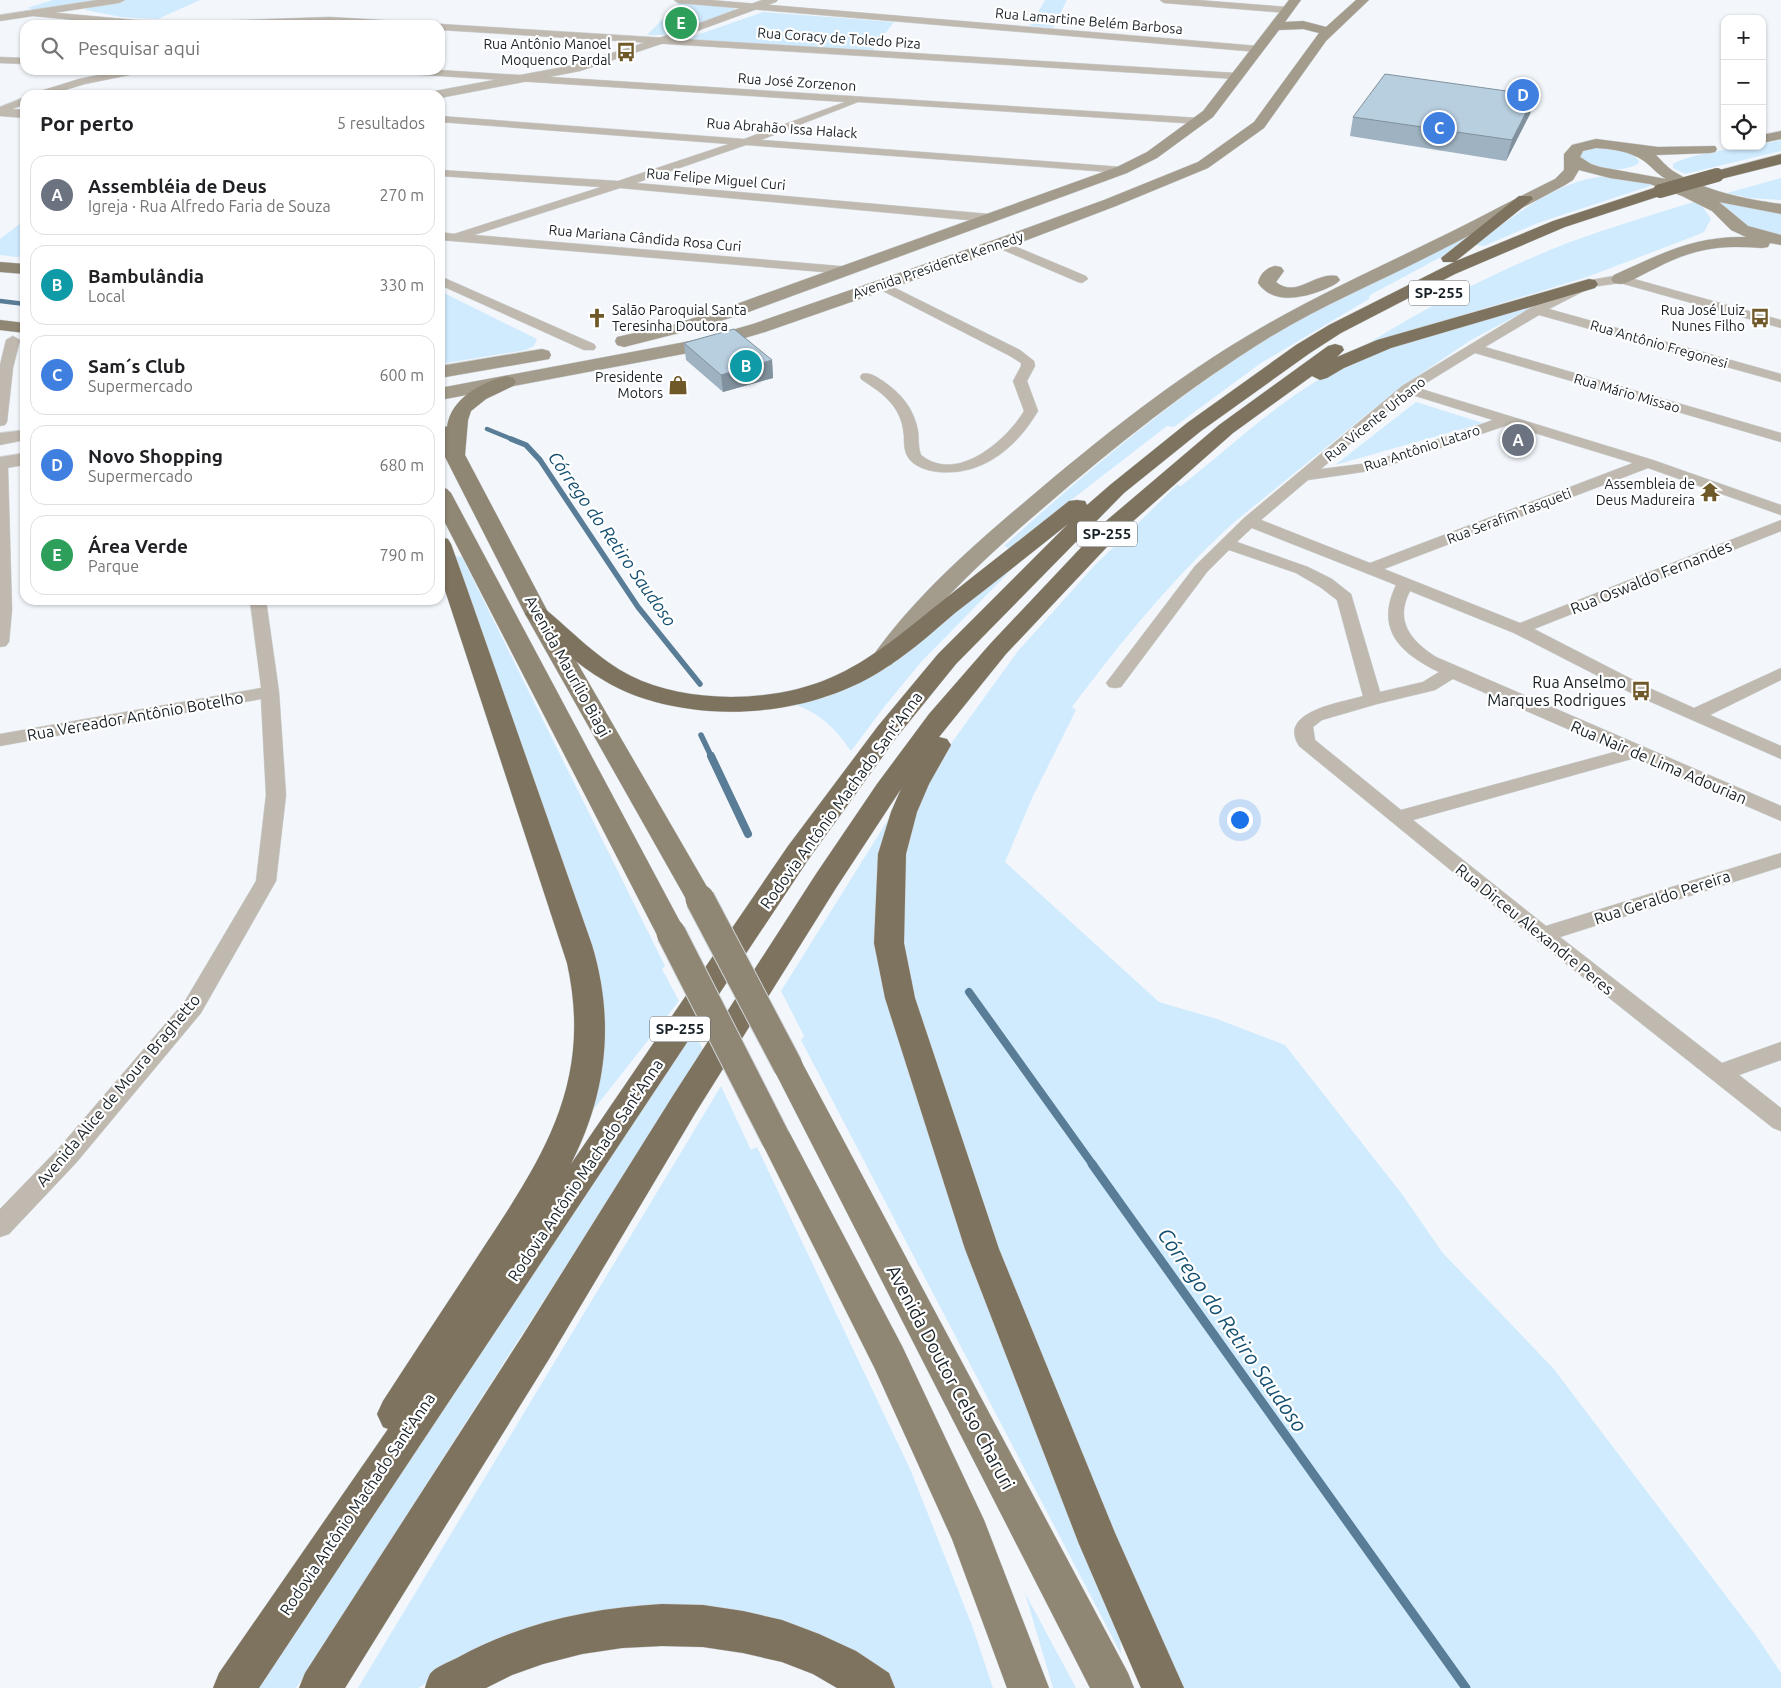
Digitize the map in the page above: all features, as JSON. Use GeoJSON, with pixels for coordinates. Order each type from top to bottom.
{"type":"FeatureCollection","features":[{"type":"Feature","properties":{"kind":"highway","name":"Rodovia Antônio Machado Sant'Anna"},"geometry":{"type":"LineString","coordinates":[[233,1688],[798,854],[887,732],[947,659],[1080,524],[1117,489],[1194,427],[1269,372],[1335,329],[1418,285],[1473,259],[1559,224],[1723,180],[1781,159]]}},
{"type":"Feature","properties":{"kind":"highway","name":"Rodovia Antônio Machado Sant'Anna"},"geometry":{"type":"LineString","coordinates":[[1723,180],[1781,170]]}},
{"type":"Feature","properties":{"kind":"highway","name":"Rodovia Antônio Machado Sant'Anna"},"geometry":{"type":"LineString","coordinates":[[320,1688],[536,1347],[685,1103],[826,881],[886,790],[932,728],[998,649],[1114,526],[1156,487],[1226,429],[1314,364],[1358,336],[1461,282],[1539,246],[1624,215],[1667,195]]}},
{"type":"Feature","properties":{"kind":"highway"},"geometry":{"type":"LineString","coordinates":[[1335,329],[1395,289],[1451,257],[1525,199]]}},
{"type":"Feature","properties":{"kind":"highway"},"geometry":{"type":"LineString","coordinates":[[1226,429],[1337,364],[1362,353],[1426,331],[1588,284]]}},
{"type":"Feature","properties":{"kind":"highway"},"geometry":{"type":"LineString","coordinates":[[538,614],[598,667],[623,682],[647,692],[673,699],[731,703],[794,696],[825,689],[861,673],[882,660],[1135,462],[1194,427]]}},
{"type":"Feature","properties":{"kind":"highway"},"geometry":{"type":"LineString","coordinates":[[233,1688],[380,1439],[538,1192],[568,1138],[584,1083],[588,1054],[590,1000],[584,970],[484,667],[445,558]]}},
{"type":"Feature","properties":{"kind":"highway"},"geometry":{"type":"LineString","coordinates":[[998,649],[931,754],[916,784],[897,834],[892,854],[889,908],[893,970],[900,998],[940,1115],[982,1250],[1099,1544],[1163,1688]]}},
{"type":"Feature","properties":{"kind":"highway"},"geometry":{"type":"LineString","coordinates":[[446,1688],[469,1674],[506,1656],[547,1641],[612,1629],[659,1625],[691,1625],[729,1629],[768,1638],[820,1655],[850,1671],[874,1688]]}},
{"type":"Feature","properties":{"kind":"main road","name":"Avenida Presidente Kennedy"},"geometry":{"type":"LineString","coordinates":[[445,393],[704,344],[795,316],[881,286],[1000,244],[1159,184],[1203,165],[1259,125],[1327,31],[1363,0]]}},
{"type":"Feature","properties":{"kind":"main road","name":"Avenida Presidente Kennedy"},"geometry":{"type":"LineString","coordinates":[[445,371],[644,337],[714,318],[770,300],[1122,170],[1152,155],[1208,118],[1236,76],[1277,26],[1291,5]]}},
{"type":"Feature","properties":{"kind":"main road"},"geometry":{"type":"LineString","coordinates":[[1277,26],[1303,25],[1327,31]]}},
{"type":"Feature","properties":{"kind":"main road"},"geometry":{"type":"LineString","coordinates":[[1234,123],[1259,125]]}},
{"type":"Feature","properties":{"kind":"main road"},"geometry":{"type":"LineString","coordinates":[[1766,138],[1781,135]]}},
{"type":"Feature","properties":{"kind":"main road"},"geometry":{"type":"LineString","coordinates":[[882,660],[905,628],[986,546],[1067,477],[1186,384],[1263,334],[1306,309],[1430,249],[1568,177],[1574,166],[1572,152],[1575,149],[1589,145],[1611,144],[1658,151],[1718,147]]}},
{"type":"Feature","properties":{"kind":"main road"},"geometry":{"type":"LineString","coordinates":[[1658,166],[1665,157],[1718,147]]}},
{"type":"Feature","properties":{"kind":"main road"},"geometry":{"type":"LineString","coordinates":[[1629,148],[1649,157],[1671,176],[1721,197],[1781,209]]}},
{"type":"Feature","properties":{"kind":"main road"},"geometry":{"type":"LineString","coordinates":[[1572,158],[1574,162],[1588,168],[1641,177],[1662,183],[1718,207],[1737,227],[1755,234],[1781,240]]}},
{"type":"Feature","properties":{"kind":"main road"},"geometry":{"type":"LineString","coordinates":[[1122,170],[1159,184]]}},
{"type":"Feature","properties":{"kind":"main road"},"geometry":{"type":"LineString","coordinates":[[1620,279],[1683,250],[1709,244],[1756,242],[1781,245]]}},
{"type":"Feature","properties":{"kind":"main road"},"geometry":{"type":"LineString","coordinates":[[1275,271],[1267,282],[1270,286],[1281,291],[1299,292],[1385,257],[1430,249]]}},
{"type":"Feature","properties":{"kind":"main road"},"geometry":{"type":"LineString","coordinates":[[0,267],[20,269]]}},
{"type":"Feature","properties":{"kind":"main road"},"geometry":{"type":"LineString","coordinates":[[847,270],[881,286]]}},
{"type":"Feature","properties":{"kind":"main road"},"geometry":{"type":"LineString","coordinates":[[770,300],[792,305],[795,316]]}},
{"type":"Feature","properties":{"kind":"main road"},"geometry":{"type":"LineString","coordinates":[[0,325],[18,334]]}},
{"type":"Feature","properties":{"kind":"main road"},"geometry":{"type":"LineString","coordinates":[[456,455],[458,424],[463,410],[480,394],[506,382]]}},
{"type":"Feature","properties":{"kind":"main road","name":"Avenida Maurílio Biagi"},"geometry":{"type":"LineString","coordinates":[[445,439],[456,455],[538,614],[700,900],[788,1066]]}},
{"type":"Feature","properties":{"kind":"main road","name":"Avenida Maurílio Biagi"},"geometry":{"type":"LineString","coordinates":[[445,503],[671,933],[889,1358],[970,1534],[1028,1688]]}},
{"type":"Feature","properties":{"kind":"main road","name":"Avenida Doutor Celso Charuri"},"geometry":{"type":"LineString","coordinates":[[788,1066],[1113,1688]]}},
{"type":"Feature","properties":{"kind":"street"},"geometry":{"type":"LineString","coordinates":[[0,18],[119,0]]}},
{"type":"Feature","properties":{"kind":"street","name":"Rua Lamartine Belém Barbosa"},"geometry":{"type":"LineString","coordinates":[[678,0],[1258,49]]}},
{"type":"Feature","properties":{"kind":"street"},"geometry":{"type":"LineString","coordinates":[[445,93],[576,68],[663,40],[774,0],[778,6],[785,9]]}},
{"type":"Feature","properties":{"kind":"street"},"geometry":{"type":"LineString","coordinates":[[1164,0],[1291,5]]}},
{"type":"Feature","properties":{"kind":"street"},"geometry":{"type":"LineString","coordinates":[[36,14],[108,20]]}},
{"type":"Feature","properties":{"kind":"street","name":"Rua Coracy de Toledo Piza"},"geometry":{"type":"LineString","coordinates":[[445,27],[1236,76]]}},
{"type":"Feature","properties":{"kind":"street"},"geometry":{"type":"LineString","coordinates":[[0,60],[20,61]]}},
{"type":"Feature","properties":{"kind":"street"},"geometry":{"type":"LineString","coordinates":[[576,68],[573,75],[581,81]]}},
{"type":"Feature","properties":{"kind":"street","name":"Rua José Zorzenon"},"geometry":{"type":"LineString","coordinates":[[445,73],[860,100],[1208,118]]}},
{"type":"Feature","properties":{"kind":"street"},"geometry":{"type":"LineString","coordinates":[[54,90],[83,81],[113,75]]}},
{"type":"Feature","properties":{"kind":"street"},"geometry":{"type":"LineString","coordinates":[[456,237],[621,186],[860,100]]}},
{"type":"Feature","properties":{"kind":"street"},"geometry":{"type":"LineString","coordinates":[[0,112],[20,102]]}},
{"type":"Feature","properties":{"kind":"street"},"geometry":{"type":"LineString","coordinates":[[0,112],[20,114]]}},
{"type":"Feature","properties":{"kind":"street","name":"Rua Abrahão Issa Halack"},"geometry":{"type":"LineString","coordinates":[[445,119],[1122,170]]}},
{"type":"Feature","properties":{"kind":"street"},"geometry":{"type":"LineString","coordinates":[[783,129],[787,139],[794,144]]}},
{"type":"Feature","properties":{"kind":"street","name":"Rua Felipe Miguel Curi"},"geometry":{"type":"LineString","coordinates":[[445,173],[621,186],[989,218]]}},
{"type":"Feature","properties":{"kind":"street","name":"Rua Mariana Cândida Rosa Curi"},"geometry":{"type":"LineString","coordinates":[[445,236],[847,270]]}},
{"type":"Feature","properties":{"kind":"street"},"geometry":{"type":"LineString","coordinates":[[1000,244],[1082,279]]}},
{"type":"Feature","properties":{"kind":"street"},"geometry":{"type":"LineString","coordinates":[[1620,279],[1781,324]]}},
{"type":"Feature","properties":{"kind":"street","name":"Rua Vicente Urbano"},"geometry":{"type":"LineString","coordinates":[[1115,683],[1201,569],[1250,521],[1407,390],[1472,348],[1537,310],[1588,284],[1620,279]]}},
{"type":"Feature","properties":{"kind":"street"},"geometry":{"type":"LineString","coordinates":[[445,282],[589,347]]}},
{"type":"Feature","properties":{"kind":"street"},"geometry":{"type":"LineString","coordinates":[[867,378],[887,389],[898,400],[909,417],[914,455],[921,462],[946,469],[969,465],[997,450],[1023,427],[1031,411],[1020,381],[1028,366],[1027,361],[1015,352],[881,286]]}},
{"type":"Feature","properties":{"kind":"street","name":"Rua Antônio Fregonesi"},"geometry":{"type":"LineString","coordinates":[[1537,310],[1781,378]]}},
{"type":"Feature","properties":{"kind":"street"},"geometry":{"type":"LineString","coordinates":[[0,422],[6,368],[18,334]]}},
{"type":"Feature","properties":{"kind":"street","name":"Rua Mário Missao"},"geometry":{"type":"LineString","coordinates":[[1472,348],[1781,438]]}},
{"type":"Feature","properties":{"kind":"street"},"geometry":{"type":"LineString","coordinates":[[6,368],[20,361]]}},
{"type":"Feature","properties":{"kind":"street"},"geometry":{"type":"LineString","coordinates":[[1407,390],[1648,462],[1781,510]]}},
{"type":"Feature","properties":{"kind":"street","name":"Rua Antônio Lataro"},"geometry":{"type":"LineString","coordinates":[[1304,476],[1371,467],[1508,420]]}},
{"type":"Feature","properties":{"kind":"street"},"geometry":{"type":"LineString","coordinates":[[0,439],[20,436]]}},
{"type":"Feature","properties":{"kind":"street"},"geometry":{"type":"LineString","coordinates":[[0,642],[4,610],[0,465],[20,460]]}},
{"type":"Feature","properties":{"kind":"street","name":"Rua Serafim Tasqueti"},"geometry":{"type":"LineString","coordinates":[[1370,569],[1648,462]]}},
{"type":"Feature","properties":{"kind":"street"},"geometry":{"type":"LineString","coordinates":[[1250,521],[1520,629],[1642,691],[1781,753]]}},
{"type":"Feature","properties":{"kind":"street","name":"Rua Oswaldo Fernandes"},"geometry":{"type":"LineString","coordinates":[[1520,629],[1781,525]]}},
{"type":"Feature","properties":{"kind":"street"},"geometry":{"type":"LineString","coordinates":[[1226,544],[1302,570],[1326,583],[1345,598],[1373,699],[1429,686],[1452,672]]}},
{"type":"Feature","properties":{"kind":"street","name":"Rua Nair de Lima Adourian"},"geometry":{"type":"LineString","coordinates":[[1405,584],[1397,602],[1397,624],[1405,642],[1425,659],[1781,814]]}},
{"type":"Feature","properties":{"kind":"street","name":"Avenida Alice de Moura Braghetto"},"geometry":{"type":"LineString","coordinates":[[0,1226],[67,1156],[193,1007],[266,881],[276,795],[270,692],[259,605]]}},
{"type":"Feature","properties":{"kind":"street"},"geometry":{"type":"LineString","coordinates":[[1694,715],[1781,674]]}},
{"type":"Feature","properties":{"kind":"street","name":"Rua Vereador Antônio Botelho"},"geometry":{"type":"LineString","coordinates":[[0,740],[270,692]]}},
{"type":"Feature","properties":{"kind":"street","name":"Rua Dirceu Alexandre Peres"},"geometry":{"type":"LineString","coordinates":[[1373,699],[1316,716],[1304,725],[1306,742],[1396,818],[1781,1121]]}},
{"type":"Feature","properties":{"kind":"street"},"geometry":{"type":"LineString","coordinates":[[1396,818],[1636,752]]}},
{"type":"Feature","properties":{"kind":"street","name":"Rua Geraldo Pereira"},"geometry":{"type":"LineString","coordinates":[[1543,935],[1781,860]]}},
{"type":"Feature","properties":{"kind":"street"},"geometry":{"type":"LineString","coordinates":[[1719,1073],[1781,1051]]}},
{"type":"Feature","properties":{"kind":"shaded area"},"geometry":{"type":"Polygon","coordinates":[[[53,0],[101,0],[36,10],[27,8],[53,0]]]}},
{"type":"Feature","properties":{"kind":"shaded area"},"geometry":{"type":"Polygon","coordinates":[[[119,0],[200,0],[158,19],[121,17],[85,10],[91,5],[119,0]]]}},
{"type":"Feature","properties":{"kind":"shaded area"},"geometry":{"type":"Polygon","coordinates":[[[682,0],[732,5],[735,11],[669,35],[647,35],[682,0]]]}},
{"type":"Feature","properties":{"kind":"shaded area"},"geometry":{"type":"Polygon","coordinates":[[[1045,0],[1067,0],[1053,28],[1030,26],[1045,0]]]}},
{"type":"Feature","properties":{"kind":"shaded area"},"geometry":{"type":"Polygon","coordinates":[[[763,12],[894,22],[870,53],[677,42],[763,12]]]}},
{"type":"Feature","properties":{"kind":"shaded area"},"geometry":{"type":"Polygon","coordinates":[[[1781,140],[1781,151],[1685,174],[1673,168],[1673,164],[1680,160],[1703,154],[1724,150],[1766,150],[1766,143],[1781,140]]]}},
{"type":"Feature","properties":{"kind":"shaded area"},"geometry":{"type":"Polygon","coordinates":[[[1588,147],[1623,150],[1635,156],[1639,163],[1619,169],[1603,169],[1588,165],[1580,159],[1576,152],[1588,147]]]}},
{"type":"Feature","properties":{"kind":"shaded area"},"geometry":{"type":"Polygon","coordinates":[[[1607,176],[1633,177],[1653,185],[1538,223],[1484,246],[1475,245],[1520,211],[1553,192],[1570,184],[1607,176]]]}},
{"type":"Feature","properties":{"kind":"shaded area"},"geometry":{"type":"Polygon","coordinates":[[[1781,178],[1781,200],[1750,198],[1727,193],[1781,178]]]}},
{"type":"Feature","properties":{"kind":"shaded area"},"geometry":{"type":"Polygon","coordinates":[[[1717,200],[1781,213],[1781,236],[1747,228],[1717,200]]]}},
{"type":"Feature","properties":{"kind":"shaded area"},"geometry":{"type":"Polygon","coordinates":[[[1697,201],[1711,219],[1704,232],[1587,277],[1367,344],[1466,288],[1518,264],[1570,242],[1697,201]]]}},
{"type":"Feature","properties":{"kind":"shaded area"},"geometry":{"type":"Polygon","coordinates":[[[20,224],[20,257],[0,255],[0,239],[20,224]]]}},
{"type":"Feature","properties":{"kind":"shaded area"},"geometry":{"type":"Polygon","coordinates":[[[1481,228],[1443,256],[1370,295],[1369,299],[1261,363],[1174,427],[1167,426],[1009,548],[1004,546],[1126,441],[1190,392],[1256,346],[1338,298],[1481,228]]]}},
{"type":"Feature","properties":{"kind":"shaded area"},"geometry":{"type":"Polygon","coordinates":[[[445,293],[537,339],[534,346],[526,350],[445,363],[445,293]]]}},
{"type":"Feature","properties":{"kind":"shaded area"},"geometry":{"type":"Polygon","coordinates":[[[1538,304],[1471,340],[1398,389],[1232,524],[1210,545],[1128,635],[1072,707],[1076,710],[1033,796],[1005,862],[1159,1002],[1217,1019],[1285,1045],[1402,1194],[1442,1252],[1553,1368],[1755,1634],[1781,1673],[1781,1688],[1183,1688],[1138,1592],[996,1246],[913,998],[905,963],[898,889],[908,825],[942,756],[1018,651],[1094,566],[1177,485],[1181,486],[1256,424],[1295,395],[1336,370],[1410,340],[1538,304]]]}},
{"type":"Feature","properties":{"kind":"shaded area"},"geometry":{"type":"Polygon","coordinates":[[[1416,402],[1483,423],[1335,465],[1416,402]]]}},
{"type":"Feature","properties":{"kind":"shaded area"},"geometry":{"type":"Polygon","coordinates":[[[455,556],[462,557],[665,966],[662,969],[679,1001],[594,1109],[601,1072],[455,556]]]}},
{"type":"Feature","properties":{"kind":"shaded area"},"geometry":{"type":"Polygon","coordinates":[[[1018,561],[922,661],[851,751],[839,735],[820,717],[794,704],[827,697],[868,678],[1018,561]]]}},
{"type":"Feature","properties":{"kind":"shaded area"},"geometry":{"type":"Polygon","coordinates":[[[891,815],[879,915],[1120,1624],[1121,1654],[801,1040],[804,1036],[781,991],[891,815]]]}},
{"type":"Feature","properties":{"kind":"shaded area"},"geometry":{"type":"Polygon","coordinates":[[[695,1031],[703,1051],[296,1688],[258,1688],[695,1031]]]}},
{"type":"Feature","properties":{"kind":"shaded area"},"geometry":{"type":"Polygon","coordinates":[[[721,1086],[751,1150],[757,1147],[911,1471],[973,1628],[993,1688],[895,1688],[884,1680],[744,1619],[467,1660],[418,1688],[358,1688],[721,1086]]]}},
{"type":"Feature","properties":{"kind":"shaded area"},"geometry":{"type":"Polygon","coordinates":[[[1025,1593],[1076,1688],[1053,1688],[1025,1593]]]}},
{"type":"Feature","properties":{"kind":"building"},"geometry":{"type":"Polygon","coordinates":[[[1385,74],[1535,95],[1512,140],[1353,117],[1385,74]]]}},
{"type":"Feature","properties":{"kind":"building"},"geometry":{"type":"Polygon","coordinates":[[[734,329],[772,360],[721,375],[684,343],[734,329]]]}},
{"type":"Feature","properties":{"kind":"waterway","name":"Córrego do Retiro Saudoso"},"geometry":{"type":"LineString","coordinates":[[0,301],[20,303]]}},
{"type":"Feature","properties":{"kind":"waterway","name":"Córrego do Retiro Saudoso"},"geometry":{"type":"LineString","coordinates":[[487,429],[514,440]]}},
{"type":"Feature","properties":{"kind":"waterway","name":"Córrego do Retiro Saudoso"},"geometry":{"type":"LineString","coordinates":[[511,439],[526,445],[540,460],[638,607],[700,684]]}},
{"type":"Feature","properties":{"kind":"waterway","name":"Córrego do Retiro Saudoso"},"geometry":{"type":"LineString","coordinates":[[701,735],[712,758]]}},
{"type":"Feature","properties":{"kind":"waterway","name":"Córrego do Retiro Saudoso"},"geometry":{"type":"LineString","coordinates":[[711,756],[748,834]]}},
{"type":"Feature","properties":{"kind":"waterway","name":"Córrego do Retiro Saudoso"},"geometry":{"type":"LineString","coordinates":[[969,992],[1093,1165]]}},
{"type":"Feature","properties":{"kind":"waterway","name":"Córrego do Retiro Saudoso"},"geometry":{"type":"LineString","coordinates":[[1092,1164],[1466,1688]]}},
{"type":"Feature","properties":{"kind":"place","name":"Área Verde"},"geometry":{"type":"Point","coordinates":[681,23]}},
{"type":"Feature","properties":{"kind":"place","name":"Rua Antônio Manoel Moquenco Pardal"},"geometry":{"type":"Point","coordinates":[626,52]}},
{"type":"Feature","properties":{"kind":"place","name":"Novo Shopping"},"geometry":{"type":"Point","coordinates":[1523,95]}},
{"type":"Feature","properties":{"kind":"place","name":"Sam´s Club"},"geometry":{"type":"Point","coordinates":[1439,128]}},
{"type":"Feature","properties":{"kind":"place","name":"Salão Paroquial Santa Teresinha Doutora"},"geometry":{"type":"Point","coordinates":[597,318]}},
{"type":"Feature","properties":{"kind":"place","name":"Rua José Luiz Nunes Filho"},"geometry":{"type":"Point","coordinates":[1760,318]}},
{"type":"Feature","properties":{"kind":"place","name":"Bambulândia"},"geometry":{"type":"Point","coordinates":[746,366]}},
{"type":"Feature","properties":{"kind":"place","name":"Presidente Motors"},"geometry":{"type":"Point","coordinates":[678,385]}},
{"type":"Feature","properties":{"kind":"place","name":"Assembléia de Deus"},"geometry":{"type":"Point","coordinates":[1518,440]}},
{"type":"Feature","properties":{"kind":"place","name":"Assembleia de Deus Madureira"},"geometry":{"type":"Point","coordinates":[1710,492]}},
{"type":"Feature","properties":{"kind":"place","name":"Rua Anselmo Marques Rodrigues"},"geometry":{"type":"Point","coordinates":[1641,691]}}]}
